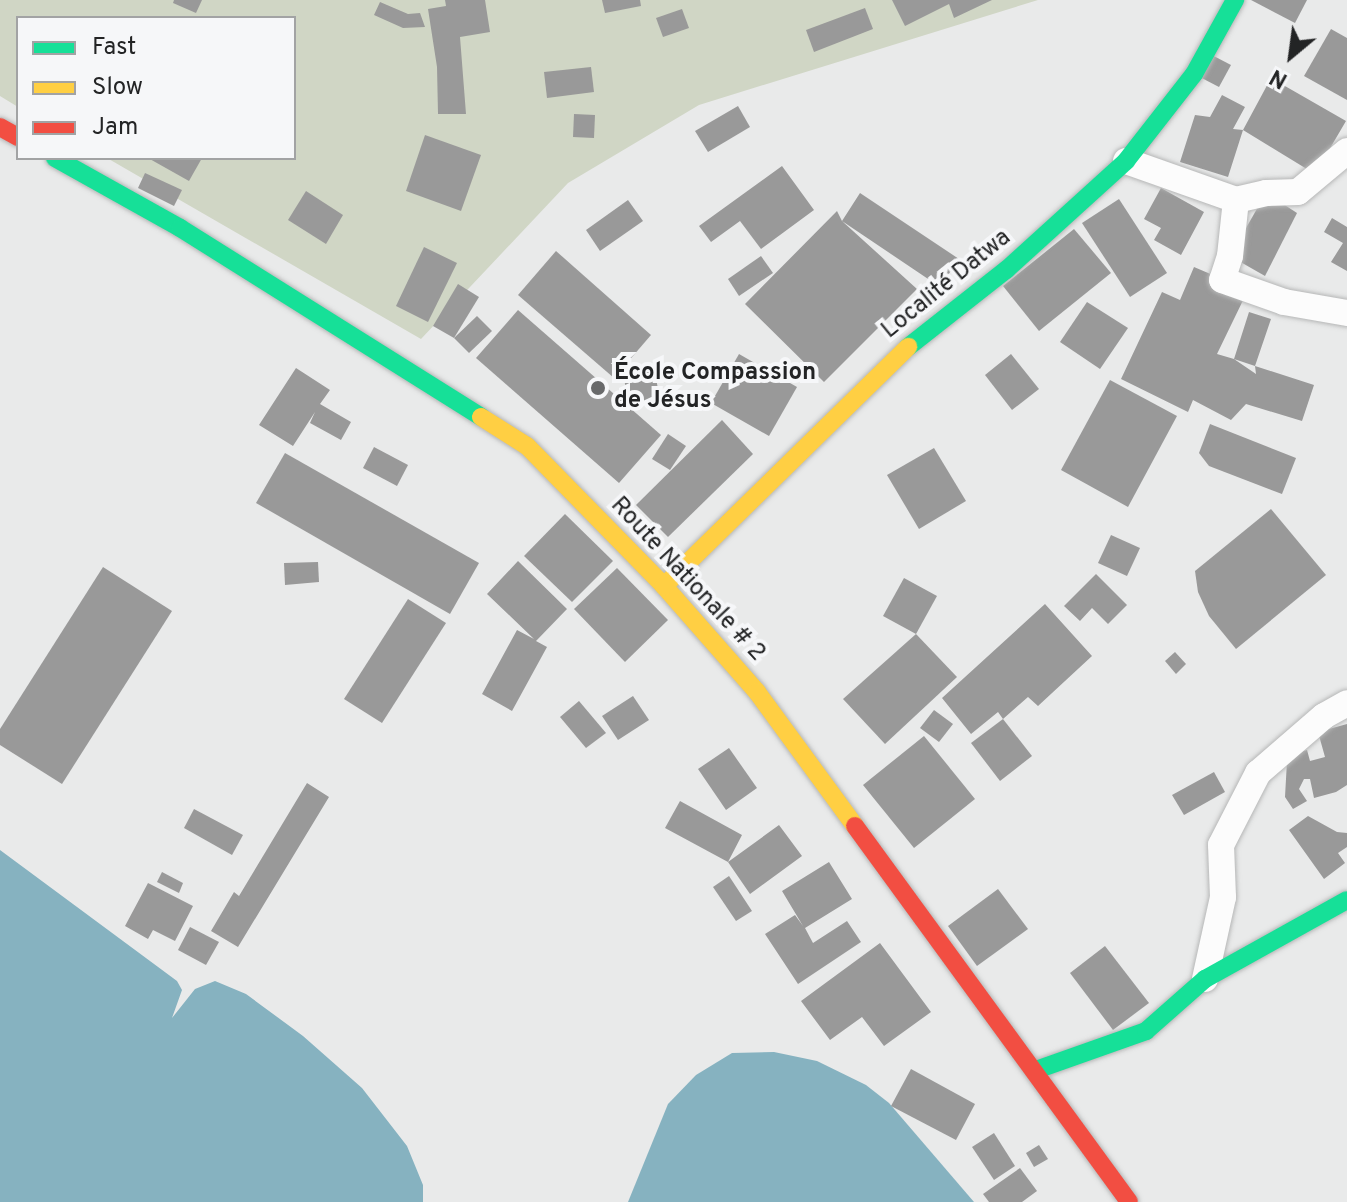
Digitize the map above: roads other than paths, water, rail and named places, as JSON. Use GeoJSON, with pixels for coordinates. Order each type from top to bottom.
{"type":"FeatureCollection","features":[{"type":"Feature","properties":{"kind":"main road","name":"Localité Datwa"},"geometry":{"type":"LineString","coordinates":[[664,586],[904,350],[1006,270],[1126,161],[1194,74],[1235,0]]}},
{"type":"Feature","properties":{"kind":"main road","name":"Route Nationale # 2"},"geometry":{"type":"LineString","coordinates":[[59,160],[180,228],[527,446],[664,586],[757,692],[1036,1070],[1129,1202]]}},
{"type":"Feature","properties":{"kind":"main road"},"geometry":{"type":"LineString","coordinates":[[1036,1070],[1146,1031],[1205,979],[1347,900]]}},
{"type":"Feature","properties":{"kind":"street"},"geometry":{"type":"LineString","coordinates":[[1126,161],[1236,200],[1266,193],[1298,192],[1347,151]]}},
{"type":"Feature","properties":{"kind":"street"},"geometry":{"type":"LineString","coordinates":[[1236,200],[1230,256],[1222,280],[1284,302],[1347,313]]}},
{"type":"Feature","properties":{"kind":"street"},"geometry":{"type":"LineString","coordinates":[[1205,979],[1223,897],[1221,845],[1258,773],[1324,716],[1347,703]]}},
{"type":"Feature","properties":{"kind":"water"},"geometry":{"type":"Polygon","coordinates":[[[0,850],[177,981],[182,990],[172,1018],[195,989],[215,981],[246,994],[303,1036],[362,1088],[407,1146],[423,1185],[423,1202],[0,1202],[0,850]]]}},
{"type":"Feature","properties":{"kind":"water"},"geometry":{"type":"Polygon","coordinates":[[[774,1052],[817,1061],[866,1085],[889,1103],[974,1202],[628,1202],[668,1104],[696,1075],[732,1053],[774,1052]]]}},
{"type":"Feature","properties":{"kind":"place","name":"École Compassion de Jésus"},"geometry":{"type":"Point","coordinates":[598,388]}}]}
